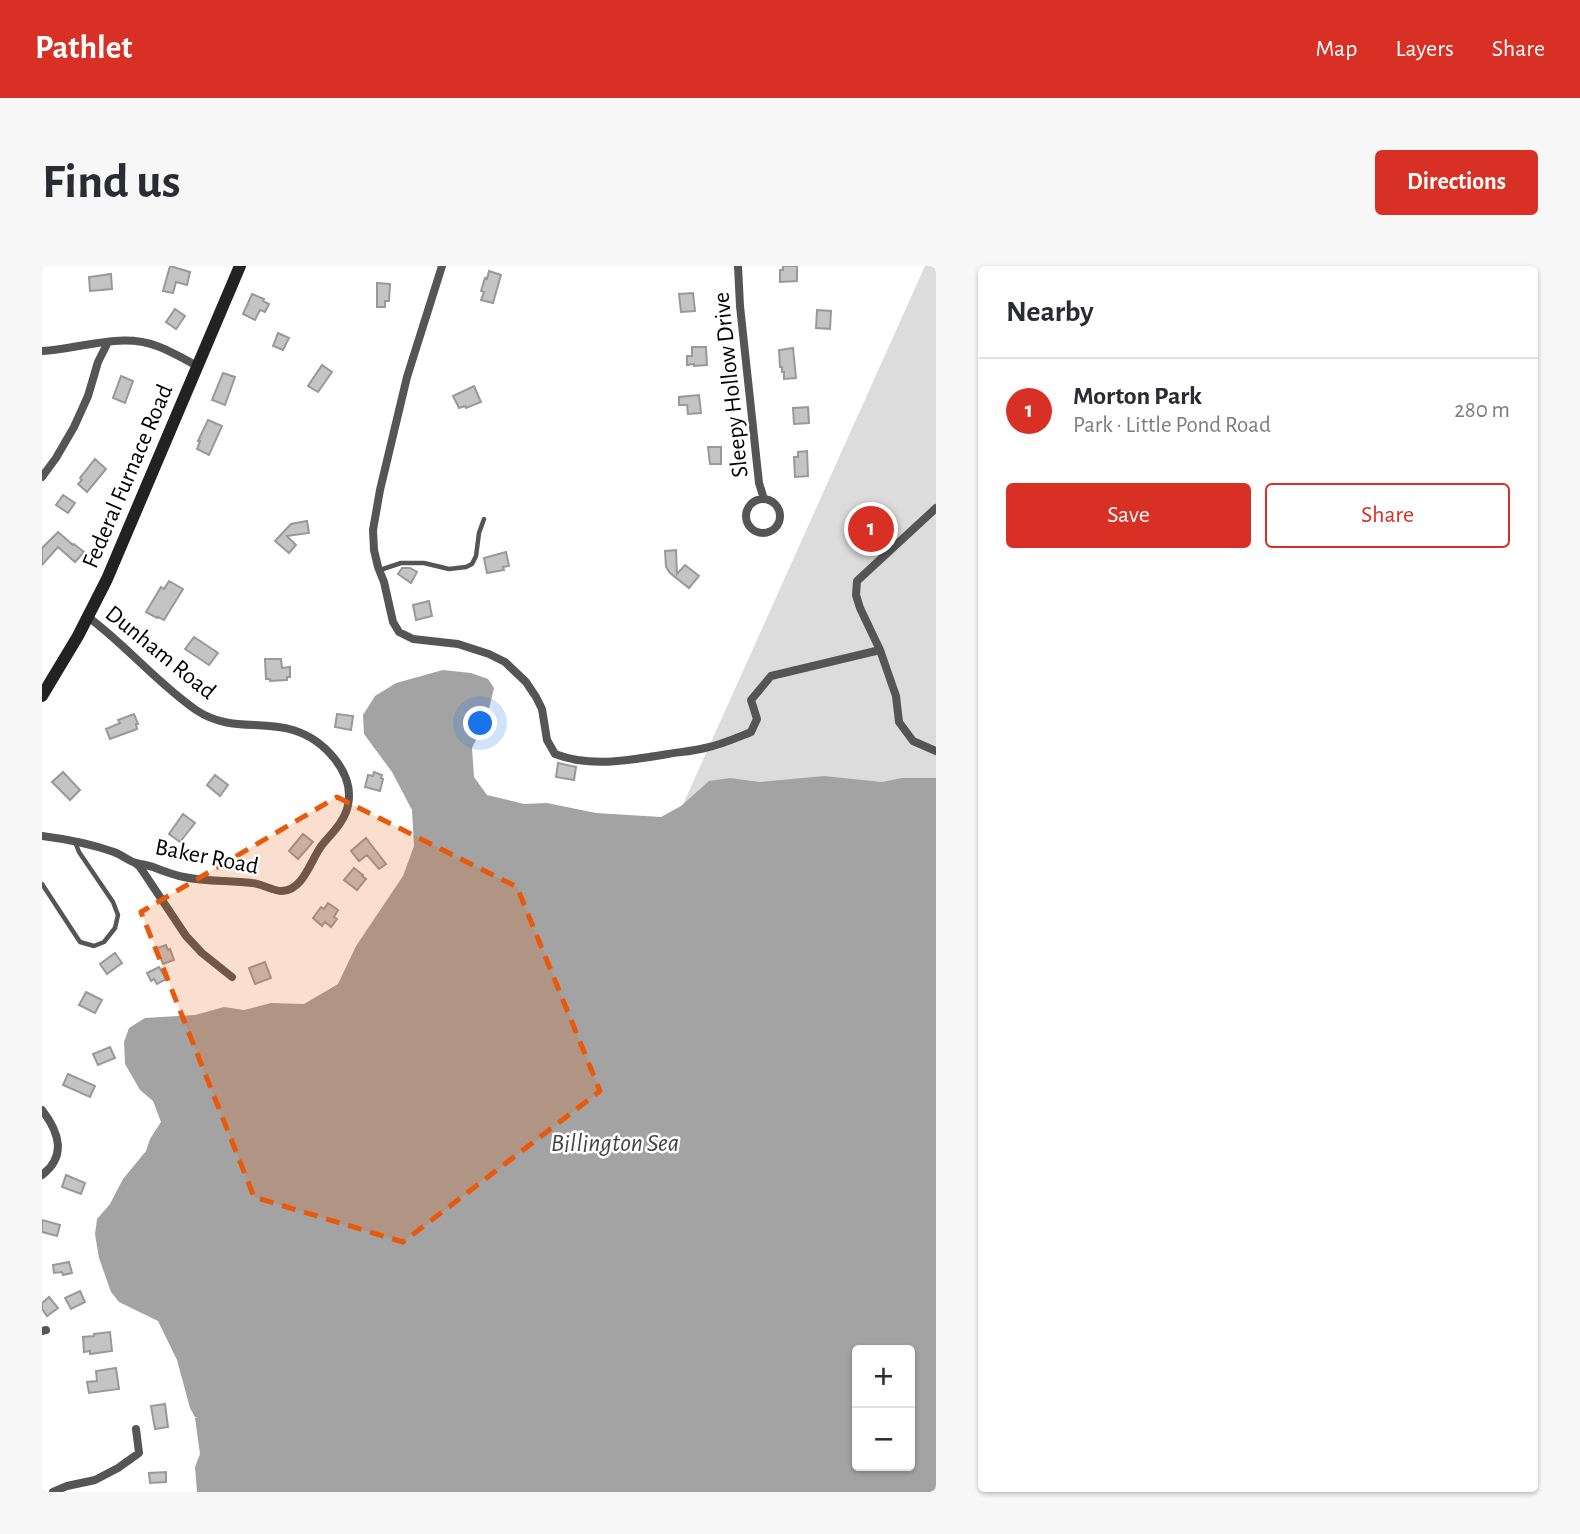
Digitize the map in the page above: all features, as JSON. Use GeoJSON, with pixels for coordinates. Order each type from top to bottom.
{"type":"FeatureCollection","features":[{"type":"Feature","properties":{"kind":"main road","name":"Federal Furnace Road"},"geometry":{"type":"LineString","coordinates":[[42,696],[88,617],[112,568],[240,266]]}},
{"type":"Feature","properties":{"kind":"street"},"geometry":{"type":"LineString","coordinates":[[442,266],[407,377],[373,530],[379,570],[393,622],[399,632],[413,639],[458,644],[505,662],[526,682],[536,697],[542,709],[547,740],[555,754],[569,760],[600,762],[633,760],[706,748],[751,732],[757,719],[751,700],[771,676],[880,650]]}},
{"type":"Feature","properties":{"kind":"street","name":"Sleepy Hollow Drive"},"geometry":{"type":"LineString","coordinates":[[738,266],[759,483],[764,499]]}},
{"type":"Feature","properties":{"kind":"street"},"geometry":{"type":"LineString","coordinates":[[42,351],[133,341],[155,345],[197,366]]}},
{"type":"Feature","properties":{"kind":"street"},"geometry":{"type":"LineString","coordinates":[[42,477],[74,427],[108,342]]}},
{"type":"Feature","properties":{"kind":"street","name":"Sleepy Hollow Drive"},"geometry":{"type":"LineString","coordinates":[[764,499],[774,502],[780,516],[772,530],[762,532],[752,528],[747,516],[754,502],[764,499]]}},
{"type":"Feature","properties":{"kind":"street"},"geometry":{"type":"LineString","coordinates":[[936,508],[857,581],[856,595],[896,696],[899,722],[913,741],[936,751]]}},
{"type":"Feature","properties":{"kind":"street","name":"Dunham Road"},"geometry":{"type":"LineString","coordinates":[[88,617],[196,710],[233,724],[295,730],[324,748],[335,760],[347,781],[348,805],[342,820],[318,849],[312,861]]}},
{"type":"Feature","properties":{"kind":"street","name":"Baker Road"},"geometry":{"type":"LineString","coordinates":[[42,836],[114,852],[132,861],[186,878],[251,882],[280,891],[290,890],[302,880],[312,861]]}},
{"type":"Feature","properties":{"kind":"street"},"geometry":{"type":"LineString","coordinates":[[132,861],[140,867],[186,936],[232,977]]}},
{"type":"Feature","properties":{"kind":"street"},"geometry":{"type":"LineString","coordinates":[[42,1110],[59,1144],[56,1160],[42,1175]]}},
{"type":"Feature","properties":{"kind":"street"},"geometry":{"type":"LineString","coordinates":[[53,1492],[95,1480],[118,1468],[139,1452],[136,1429]]}},
{"type":"Feature","properties":{"kind":"lane"},"geometry":{"type":"LineString","coordinates":[[379,570],[401,563],[424,563],[449,569],[466,567],[472,564],[476,556],[484,519]]}},
{"type":"Feature","properties":{"kind":"lane"},"geometry":{"type":"LineString","coordinates":[[42,884],[80,942],[94,946],[104,942],[115,929],[118,915],[113,902],[84,861],[74,841]]}},
{"type":"Feature","properties":{"kind":"highlighted area"},"geometry":{"type":"Polygon","coordinates":[[[337,797],[517,887],[600,1091],[403,1242],[254,1197],[141,912],[337,797]]]}},
{"type":"Feature","properties":{"kind":"shaded area"},"geometry":{"type":"Polygon","coordinates":[[[925,266],[936,266],[936,797],[676,820],[925,266]]]}},
{"type":"Feature","properties":{"kind":"water","name":"Billington Sea"},"geometry":{"type":"Polygon","coordinates":[[[443,670],[471,673],[488,679],[494,688],[487,717],[472,748],[474,777],[487,795],[524,804],[547,803],[596,813],[661,817],[681,806],[709,781],[730,778],[760,782],[824,776],[882,782],[902,778],[936,778],[936,1492],[197,1492],[195,1467],[200,1454],[197,1418],[190,1408],[177,1360],[158,1321],[119,1302],[111,1292],[99,1258],[95,1234],[97,1219],[110,1204],[123,1179],[146,1151],[161,1122],[153,1101],[140,1090],[125,1064],[124,1042],[129,1028],[145,1018],[195,1015],[224,1007],[244,1010],[271,1003],[304,1004],[338,984],[356,946],[403,876],[414,846],[412,810],[392,772],[364,734],[363,715],[375,696],[396,683],[443,670]]]}},
{"type":"Feature","properties":{"kind":"building"},"geometry":{"type":"Polygon","coordinates":[[[170,266],[190,272],[187,285],[176,282],[173,293],[163,291],[170,266]]]}},
{"type":"Feature","properties":{"kind":"building"},"geometry":{"type":"Polygon","coordinates":[[[783,266],[797,266],[797,281],[780,282],[780,270],[783,270],[783,266]]]}},
{"type":"Feature","properties":{"kind":"building"},"geometry":{"type":"Polygon","coordinates":[[[489,271],[501,275],[493,303],[481,300],[484,292],[481,291],[489,271]]]}},
{"type":"Feature","properties":{"kind":"building"},"geometry":{"type":"Polygon","coordinates":[[[111,274],[112,289],[90,291],[89,277],[111,274]]]}},
{"type":"Feature","properties":{"kind":"building"},"geometry":{"type":"Polygon","coordinates":[[[377,283],[390,284],[389,301],[385,301],[385,307],[377,307],[377,283]]]}},
{"type":"Feature","properties":{"kind":"building"},"geometry":{"type":"Polygon","coordinates":[[[693,293],[695,311],[681,312],[679,294],[693,293]]]}},
{"type":"Feature","properties":{"kind":"building"},"geometry":{"type":"Polygon","coordinates":[[[252,294],[269,304],[265,312],[260,310],[255,320],[243,314],[252,294]]]}},
{"type":"Feature","properties":{"kind":"building"},"geometry":{"type":"Polygon","coordinates":[[[175,309],[185,316],[176,329],[166,322],[175,309]]]}},
{"type":"Feature","properties":{"kind":"building"},"geometry":{"type":"Polygon","coordinates":[[[817,310],[831,311],[830,329],[816,328],[817,310]]]}},
{"type":"Feature","properties":{"kind":"building"},"geometry":{"type":"Polygon","coordinates":[[[278,333],[289,338],[283,350],[273,346],[278,333]]]}},
{"type":"Feature","properties":{"kind":"building"},"geometry":{"type":"Polygon","coordinates":[[[692,347],[706,347],[707,365],[687,365],[687,356],[692,356],[692,347]]]}},
{"type":"Feature","properties":{"kind":"building"},"geometry":{"type":"Polygon","coordinates":[[[793,348],[796,378],[784,379],[779,350],[793,348]]]}},
{"type":"Feature","properties":{"kind":"building"},"geometry":{"type":"Polygon","coordinates":[[[322,365],[332,372],[318,392],[308,386],[322,365]]]}},
{"type":"Feature","properties":{"kind":"building"},"geometry":{"type":"Polygon","coordinates":[[[223,373],[235,377],[225,405],[212,400],[223,373]]]}},
{"type":"Feature","properties":{"kind":"building"},"geometry":{"type":"Polygon","coordinates":[[[121,376],[133,381],[125,403],[113,398],[121,376]]]}},
{"type":"Feature","properties":{"kind":"building"},"geometry":{"type":"Polygon","coordinates":[[[474,386],[481,402],[459,408],[453,396],[474,386]]]}},
{"type":"Feature","properties":{"kind":"building"},"geometry":{"type":"Polygon","coordinates":[[[699,395],[701,413],[688,414],[687,405],[679,405],[679,397],[699,395]]]}},
{"type":"Feature","properties":{"kind":"building"},"geometry":{"type":"Polygon","coordinates":[[[808,407],[809,423],[794,424],[793,408],[808,407]]]}},
{"type":"Feature","properties":{"kind":"building"},"geometry":{"type":"Polygon","coordinates":[[[208,420],[222,426],[209,455],[197,449],[208,420]]]}},
{"type":"Feature","properties":{"kind":"building"},"geometry":{"type":"Polygon","coordinates":[[[708,447],[721,447],[721,464],[710,464],[708,447]]]}},
{"type":"Feature","properties":{"kind":"building"},"geometry":{"type":"Polygon","coordinates":[[[807,451],[808,476],[795,477],[794,457],[798,457],[798,452],[807,451]]]}},
{"type":"Feature","properties":{"kind":"building"},"geometry":{"type":"Polygon","coordinates":[[[95,459],[106,469],[87,492],[78,484],[95,459]]]}},
{"type":"Feature","properties":{"kind":"building"},"geometry":{"type":"Polygon","coordinates":[[[63,495],[75,503],[68,513],[56,505],[63,495]]]}},
{"type":"Feature","properties":{"kind":"building"},"geometry":{"type":"Polygon","coordinates":[[[307,521],[309,533],[287,536],[296,545],[289,553],[275,541],[291,524],[307,521]]]}},
{"type":"Feature","properties":{"kind":"building"},"geometry":{"type":"Polygon","coordinates":[[[58,532],[84,552],[75,562],[58,547],[42,565],[42,548],[58,532]]]}},
{"type":"Feature","properties":{"kind":"building"},"geometry":{"type":"Polygon","coordinates":[[[676,550],[677,574],[685,565],[699,576],[689,588],[666,567],[665,551],[676,550]]]}},
{"type":"Feature","properties":{"kind":"building"},"geometry":{"type":"Polygon","coordinates":[[[506,552],[509,566],[503,567],[504,570],[487,573],[484,558],[506,552]]]}},
{"type":"Feature","properties":{"kind":"building"},"geometry":{"type":"Polygon","coordinates":[[[402,568],[417,572],[411,583],[398,574],[402,568]]]}},
{"type":"Feature","properties":{"kind":"building"},"geometry":{"type":"Polygon","coordinates":[[[169,581],[183,589],[164,620],[146,612],[161,587],[164,589],[169,581]]]}},
{"type":"Feature","properties":{"kind":"building"},"geometry":{"type":"Polygon","coordinates":[[[429,601],[432,616],[416,620],[413,605],[429,601]]]}},
{"type":"Feature","properties":{"kind":"building"},"geometry":{"type":"Polygon","coordinates":[[[194,637],[218,653],[209,665],[185,649],[194,637]]]}},
{"type":"Feature","properties":{"kind":"building"},"geometry":{"type":"Polygon","coordinates":[[[265,659],[281,659],[282,668],[290,667],[290,677],[287,677],[287,680],[266,679],[265,659]]]}},
{"type":"Feature","properties":{"kind":"building"},"geometry":{"type":"Polygon","coordinates":[[[134,714],[137,729],[110,739],[106,729],[120,723],[118,720],[134,714]]]}},
{"type":"Feature","properties":{"kind":"building"},"geometry":{"type":"Polygon","coordinates":[[[337,714],[353,716],[351,730],[335,727],[337,714]]]}},
{"type":"Feature","properties":{"kind":"building"},"geometry":{"type":"Polygon","coordinates":[[[558,763],[576,767],[574,780],[556,777],[558,763]]]}},
{"type":"Feature","properties":{"kind":"building"},"geometry":{"type":"Polygon","coordinates":[[[63,772],[80,790],[70,800],[52,782],[63,772]]]}},
{"type":"Feature","properties":{"kind":"building"},"geometry":{"type":"Polygon","coordinates":[[[374,772],[382,775],[380,791],[365,787],[368,775],[373,776],[374,772]]]}},
{"type":"Feature","properties":{"kind":"building"},"geometry":{"type":"Polygon","coordinates":[[[215,775],[228,785],[220,796],[207,785],[215,775]]]}},
{"type":"Feature","properties":{"kind":"building"},"geometry":{"type":"Polygon","coordinates":[[[183,814],[195,823],[180,842],[169,834],[183,814]]]}},
{"type":"Feature","properties":{"kind":"building"},"geometry":{"type":"Polygon","coordinates":[[[303,834],[313,842],[298,859],[289,851],[303,834]]]}},
{"type":"Feature","properties":{"kind":"building"},"geometry":{"type":"Polygon","coordinates":[[[366,838],[386,864],[379,869],[367,855],[359,861],[351,851],[366,838]]]}},
{"type":"Feature","properties":{"kind":"building"},"geometry":{"type":"Polygon","coordinates":[[[354,868],[366,879],[357,890],[344,880],[354,868]]]}},
{"type":"Feature","properties":{"kind":"building"},"geometry":{"type":"Polygon","coordinates":[[[328,903],[338,910],[334,917],[337,919],[331,927],[325,922],[322,926],[313,918],[321,907],[324,909],[328,903]]]}},
{"type":"Feature","properties":{"kind":"building"},"geometry":{"type":"Polygon","coordinates":[[[166,945],[174,960],[163,964],[157,948],[166,945]]]}},
{"type":"Feature","properties":{"kind":"building"},"geometry":{"type":"Polygon","coordinates":[[[115,953],[122,963],[107,974],[100,964],[115,953]]]}},
{"type":"Feature","properties":{"kind":"building"},"geometry":{"type":"Polygon","coordinates":[[[265,962],[271,978],[255,984],[249,968],[265,962]]]}},
{"type":"Feature","properties":{"kind":"building"},"geometry":{"type":"Polygon","coordinates":[[[159,967],[166,979],[157,984],[154,979],[151,981],[147,973],[159,967]]]}},
{"type":"Feature","properties":{"kind":"building"},"geometry":{"type":"Polygon","coordinates":[[[86,992],[102,1000],[95,1013],[79,1005],[86,992]]]}},
{"type":"Feature","properties":{"kind":"building"},"geometry":{"type":"Polygon","coordinates":[[[110,1047],[115,1058],[98,1065],[93,1054],[110,1047]]]}},
{"type":"Feature","properties":{"kind":"building"},"geometry":{"type":"Polygon","coordinates":[[[68,1074],[95,1086],[90,1097],[63,1085],[68,1074]]]}},
{"type":"Feature","properties":{"kind":"building"},"geometry":{"type":"Polygon","coordinates":[[[66,1175],[85,1183],[81,1194],[62,1187],[66,1175]]]}},
{"type":"Feature","properties":{"kind":"building"},"geometry":{"type":"Polygon","coordinates":[[[42,1220],[60,1225],[57,1236],[42,1232],[42,1220]]]}},
{"type":"Feature","properties":{"kind":"building"},"geometry":{"type":"Polygon","coordinates":[[[69,1262],[72,1273],[54,1273],[53,1265],[69,1262]]]}},
{"type":"Feature","properties":{"kind":"building"},"geometry":{"type":"Polygon","coordinates":[[[80,1291],[85,1302],[71,1309],[65,1298],[80,1291]]]}},
{"type":"Feature","properties":{"kind":"building"},"geometry":{"type":"Polygon","coordinates":[[[49,1297],[58,1308],[47,1316],[42,1309],[42,1303],[49,1297]]]}},
{"type":"Feature","properties":{"kind":"building"},"geometry":{"type":"Polygon","coordinates":[[[110,1332],[112,1351],[90,1354],[90,1351],[84,1352],[83,1337],[110,1332]]]}},
{"type":"Feature","properties":{"kind":"building"},"geometry":{"type":"Polygon","coordinates":[[[116,1368],[119,1389],[89,1393],[87,1382],[97,1381],[96,1371],[116,1368]]]}},
{"type":"Feature","properties":{"kind":"building"},"geometry":{"type":"Polygon","coordinates":[[[165,1404],[168,1427],[155,1429],[151,1406],[165,1404]]]}},
{"type":"Feature","properties":{"kind":"building"},"geometry":{"type":"Polygon","coordinates":[[[166,1472],[166,1482],[150,1483],[149,1473],[166,1472]]]}},
{"type":"Feature","properties":{"kind":"place","name":"Morton Park"},"geometry":{"type":"Point","coordinates":[871,529]}}]}
